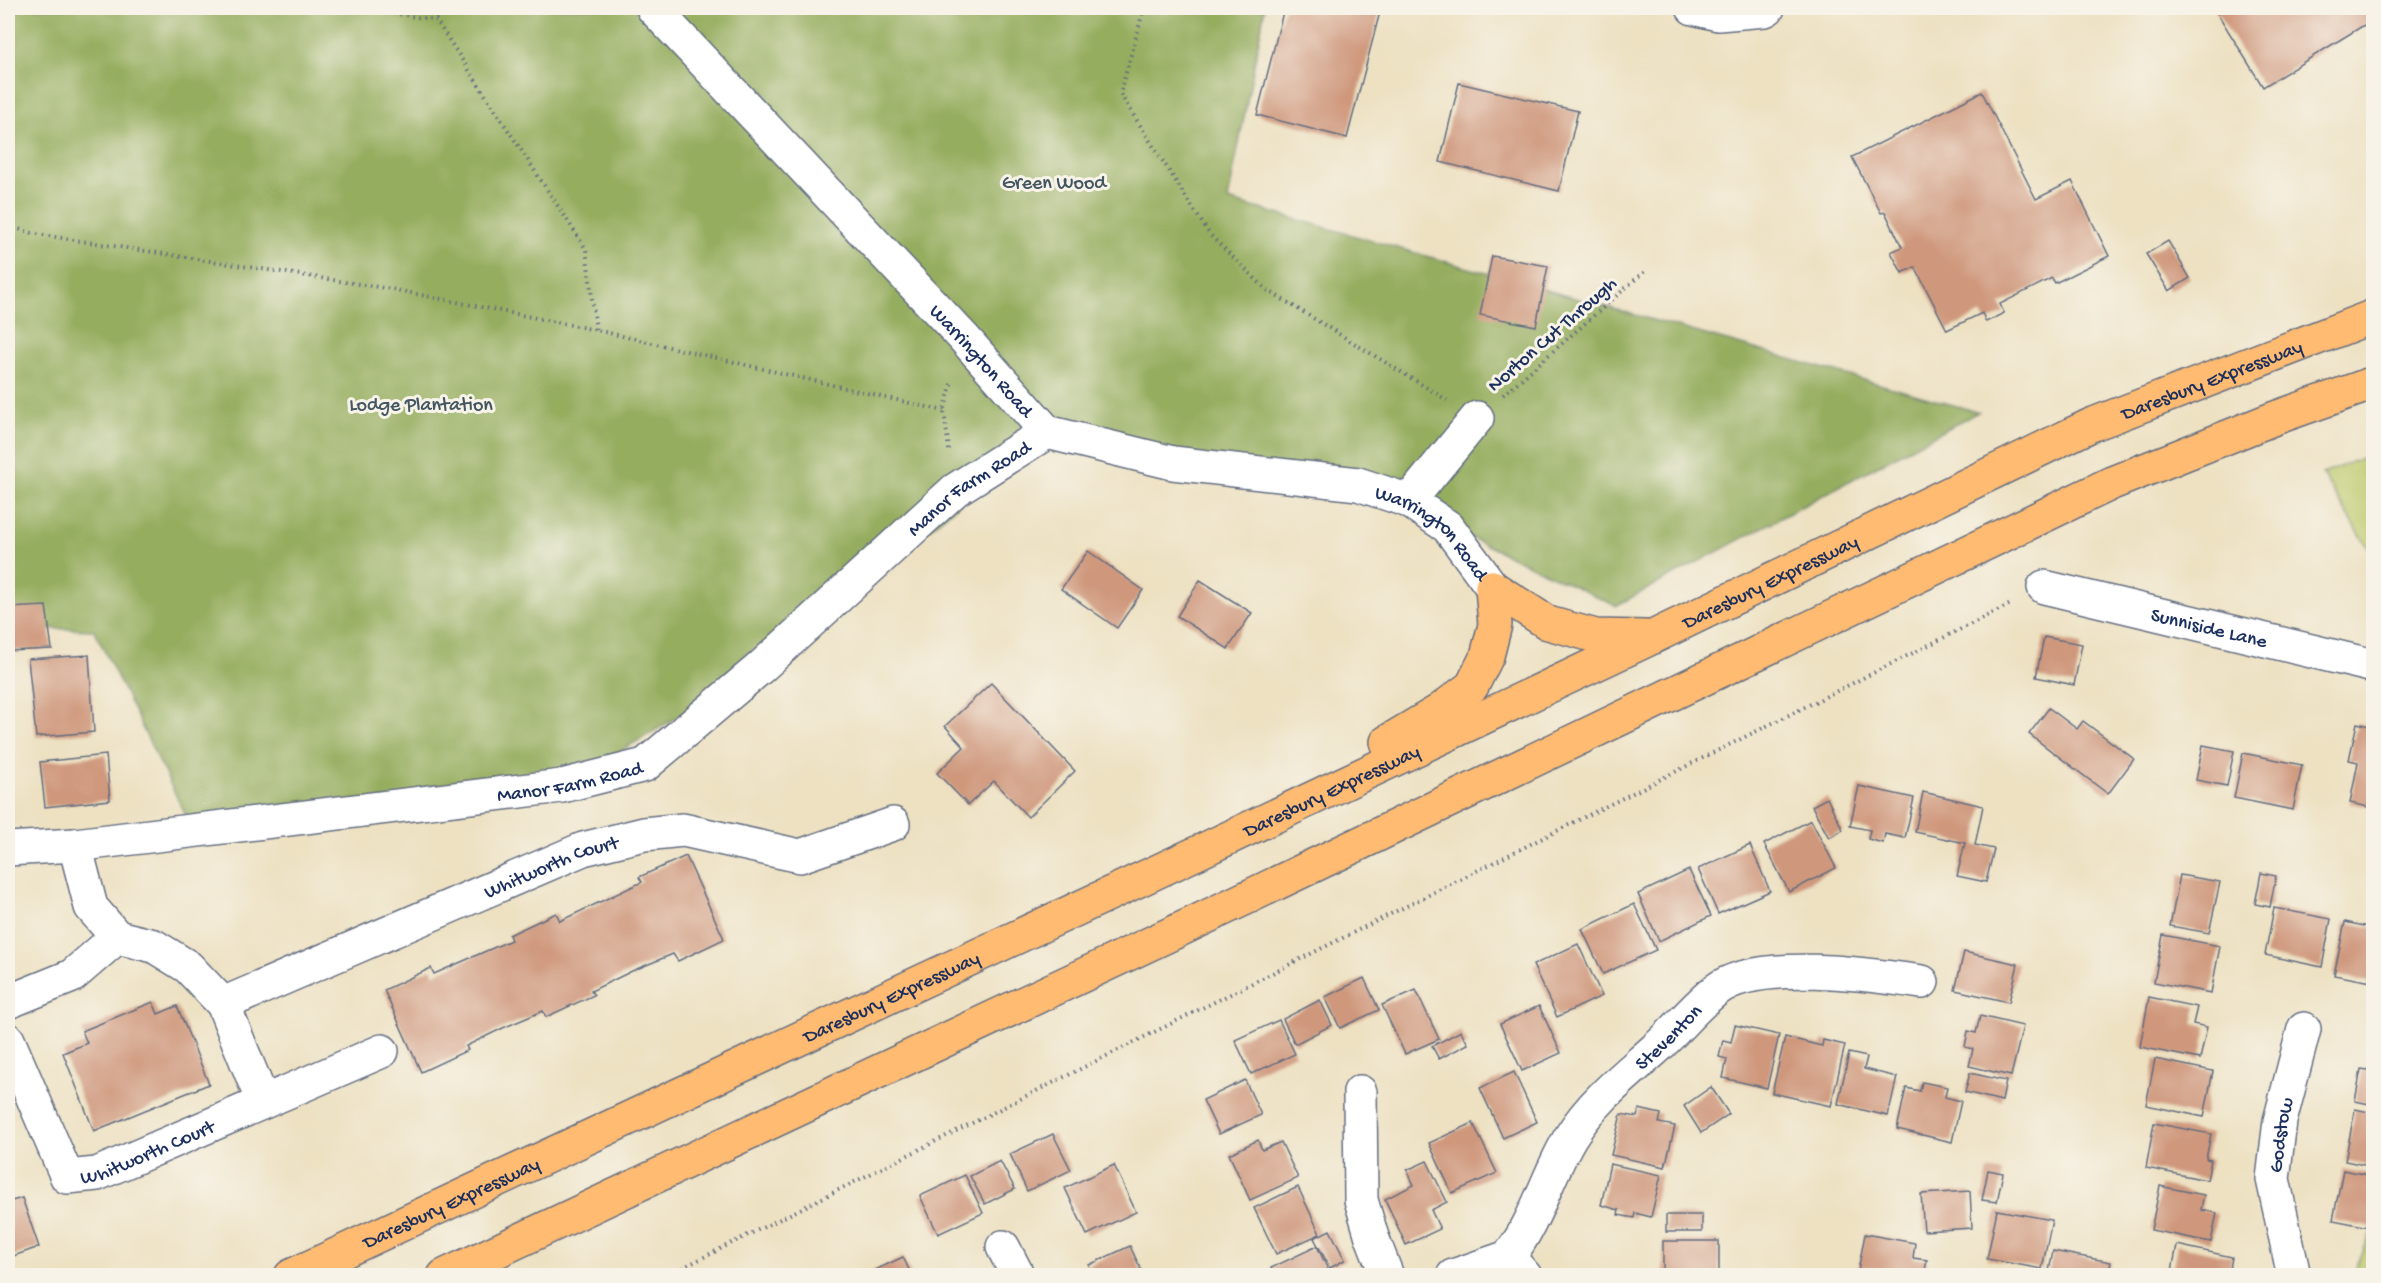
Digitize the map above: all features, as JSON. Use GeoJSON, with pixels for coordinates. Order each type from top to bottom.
{"type":"FeatureCollection","features":[{"type":"Feature","properties":{"kind":"main road","name":"Daresbury Expressway"},"geometry":{"type":"LineString","coordinates":[[291,1275],[1199,852],[1653,637],[2091,425],[2373,316]]}},
{"type":"Feature","properties":{"kind":"main road"},"geometry":{"type":"LineString","coordinates":[[444,1275],[1177,931],[2112,483],[2275,418],[2373,383]]}},
{"type":"Feature","properties":{"kind":"main road"},"geometry":{"type":"LineString","coordinates":[[1492,587],[1548,623],[1596,636],[1653,637]]}},
{"type":"Feature","properties":{"kind":"main road"},"geometry":{"type":"LineString","coordinates":[[1199,852],[1439,711],[1472,686],[1487,656],[1495,625],[1492,587]]}},
{"type":"Feature","properties":{"kind":"street","name":"Warrington Road"},"geometry":{"type":"LineString","coordinates":[[653,8],[963,337],[1047,432],[1173,463],[1358,484],[1409,501],[1448,527],[1492,587]]}},
{"type":"Feature","properties":{"kind":"street"},"geometry":{"type":"LineString","coordinates":[[1693,8],[1718,14],[1768,8]]}},
{"type":"Feature","properties":{"kind":"street"},"geometry":{"type":"LineString","coordinates":[[2275,418],[2373,394]]}},
{"type":"Feature","properties":{"kind":"street"},"geometry":{"type":"LineString","coordinates":[[1409,501],[1477,418]]}},
{"type":"Feature","properties":{"kind":"street","name":"Manor Farm Road"},"geometry":{"type":"LineString","coordinates":[[8,849],[75,845],[562,786],[645,765],[760,668],[955,490],[1047,432]]}},
{"type":"Feature","properties":{"kind":"street","name":"Sunniside Lane"},"geometry":{"type":"LineString","coordinates":[[2044,587],[2373,666]]}},
{"type":"Feature","properties":{"kind":"street","name":"Whitworth Court"},"geometry":{"type":"LineString","coordinates":[[223,1004],[583,849],[644,834],[683,830],[800,856],[892,824]]}},
{"type":"Feature","properties":{"kind":"street"},"geometry":{"type":"LineString","coordinates":[[75,845],[91,907],[117,937],[154,946],[188,967],[223,1004],[263,1102]]}},
{"type":"Feature","properties":{"kind":"street"},"geometry":{"type":"LineString","coordinates":[[8,1002],[72,976],[117,937]]}},
{"type":"Feature","properties":{"kind":"street","name":"Steventon"},"geometry":{"type":"LineString","coordinates":[[1453,1275],[1517,1266],[1523,1238],[1571,1136],[1597,1101],[1663,1042],[1717,989],[1749,976],[1789,972],[1856,973],[1922,982]]}},
{"type":"Feature","properties":{"kind":"street","name":"Godstow"},"geometry":{"type":"LineString","coordinates":[[2294,1275],[2273,1179],[2280,1121],[2304,1029]]}},
{"type":"Feature","properties":{"kind":"street","name":"Whitworth Court"},"geometry":{"type":"LineString","coordinates":[[8,1040],[67,1177],[97,1174],[382,1051]]}},
{"type":"Feature","properties":{"kind":"street"},"geometry":{"type":"LineString","coordinates":[[1360,1092],[1361,1200],[1387,1275]]}},
{"type":"Feature","properties":{"kind":"street"},"geometry":{"type":"LineString","coordinates":[[1003,1247],[1018,1275]]}},
{"type":"Feature","properties":{"kind":"path"},"geometry":{"type":"LineString","coordinates":[[358,8],[435,20],[586,249],[596,330]]}},
{"type":"Feature","properties":{"kind":"path"},"geometry":{"type":"LineString","coordinates":[[1144,8],[1120,94],[1210,235],[1267,290],[1477,418]]}},
{"type":"Feature","properties":{"kind":"path"},"geometry":{"type":"LineString","coordinates":[[8,226],[36,234],[391,289],[596,330],[944,411]]}},
{"type":"Feature","properties":{"kind":"path","name":"Norton Cut Through"},"geometry":{"type":"LineString","coordinates":[[1477,418],[1645,271]]}},
{"type":"Feature","properties":{"kind":"path"},"geometry":{"type":"LineString","coordinates":[[955,490],[944,411],[963,337]]}},
{"type":"Feature","properties":{"kind":"path"},"geometry":{"type":"LineString","coordinates":[[666,1275],[2044,587]]}},
{"type":"Feature","properties":{"kind":"green space","name":"Lodge Plantation"},"geometry":{"type":"Polygon","coordinates":[[[8,8],[1265,8],[1228,200],[1978,412],[1616,606],[1448,527],[1409,501],[1047,432],[760,668],[562,786],[193,830],[94,630],[8,627],[8,8]]]}},
{"type":"Feature","properties":{"kind":"green space"},"geometry":{"type":"Polygon","coordinates":[[[2373,453],[2373,555],[2322,474],[2373,453]]]}},
{"type":"Feature","properties":{"kind":"green space"},"geometry":{"type":"Polygon","coordinates":[[[2371,1233],[2373,1233],[2373,1275],[2353,1275],[2371,1233]]]}},
{"type":"Feature","properties":{"kind":"building"},"geometry":{"type":"Polygon","coordinates":[[[1284,8],[1381,8],[1347,138],[1257,115],[1284,8]]]}},
{"type":"Feature","properties":{"kind":"building"},"geometry":{"type":"Polygon","coordinates":[[[2214,8],[2374,8],[2374,19],[2263,87],[2214,8]]]}},
{"type":"Feature","properties":{"kind":"building"},"geometry":{"type":"Polygon","coordinates":[[[1459,83],[1578,111],[1559,191],[1440,162],[1459,83]]]}},
{"type":"Feature","properties":{"kind":"building"},"geometry":{"type":"Polygon","coordinates":[[[1982,92],[2036,199],[2072,181],[2109,256],[2055,283],[2052,278],[2000,304],[2004,313],[1986,322],[1982,313],[1947,330],[1915,267],[1902,273],[1891,252],[1902,247],[1885,212],[1881,213],[1852,157],[1982,92]]]}},
{"type":"Feature","properties":{"kind":"building"},"geometry":{"type":"Polygon","coordinates":[[[2168,241],[2190,278],[2169,291],[2146,254],[2168,241]]]}},
{"type":"Feature","properties":{"kind":"building"},"geometry":{"type":"Polygon","coordinates":[[[1492,256],[1548,266],[1536,326],[1480,315],[1492,256]]]}},
{"type":"Feature","properties":{"kind":"building"},"geometry":{"type":"Polygon","coordinates":[[[1088,551],[1143,590],[1117,628],[1061,589],[1088,551]]]}},
{"type":"Feature","properties":{"kind":"building"},"geometry":{"type":"Polygon","coordinates":[[[1200,580],[1252,613],[1228,649],[1177,616],[1200,580]]]}},
{"type":"Feature","properties":{"kind":"building"},"geometry":{"type":"Polygon","coordinates":[[[46,606],[52,649],[8,651],[8,608],[46,606]]]}},
{"type":"Feature","properties":{"kind":"building"},"geometry":{"type":"Polygon","coordinates":[[[2044,637],[2082,644],[2074,685],[2036,677],[2044,637]]]}},
{"type":"Feature","properties":{"kind":"building"},"geometry":{"type":"Polygon","coordinates":[[[89,655],[94,732],[36,737],[28,659],[89,655]]]}},
{"type":"Feature","properties":{"kind":"building"},"geometry":{"type":"Polygon","coordinates":[[[991,683],[1075,771],[1028,817],[994,781],[968,805],[937,773],[964,747],[945,726],[991,683]]]}},
{"type":"Feature","properties":{"kind":"building"},"geometry":{"type":"Polygon","coordinates":[[[2049,708],[2077,729],[2083,721],[2134,759],[2108,794],[2029,734],[2049,708]]]}},
{"type":"Feature","properties":{"kind":"building"},"geometry":{"type":"Polygon","coordinates":[[[2357,723],[2374,727],[2374,808],[2350,803],[2358,762],[2349,760],[2357,723]]]}},
{"type":"Feature","properties":{"kind":"building"},"geometry":{"type":"Polygon","coordinates":[[[2203,745],[2234,751],[2227,786],[2196,780],[2203,745]]]}},
{"type":"Feature","properties":{"kind":"building"},"geometry":{"type":"Polygon","coordinates":[[[2243,753],[2302,765],[2293,810],[2234,798],[2243,753]]]}},
{"type":"Feature","properties":{"kind":"building"},"geometry":{"type":"Polygon","coordinates":[[[106,755],[110,800],[45,807],[40,762],[106,755]]]}},
{"type":"Feature","properties":{"kind":"building"},"geometry":{"type":"Polygon","coordinates":[[[1859,786],[1914,798],[1905,838],[1885,834],[1883,843],[1868,839],[1870,830],[1850,826],[1859,786]]]}},
{"type":"Feature","properties":{"kind":"building"},"geometry":{"type":"Polygon","coordinates":[[[1923,792],[1983,806],[1975,845],[1994,849],[1986,882],[1957,876],[1965,843],[1915,832],[1923,792]]]}},
{"type":"Feature","properties":{"kind":"building"},"geometry":{"type":"Polygon","coordinates":[[[1827,798],[1843,830],[1829,838],[1812,806],[1827,798]]]}},
{"type":"Feature","properties":{"kind":"building"},"geometry":{"type":"Polygon","coordinates":[[[1811,820],[1836,868],[1789,892],[1764,844],[1811,820]]]}},
{"type":"Feature","properties":{"kind":"building"},"geometry":{"type":"Polygon","coordinates":[[[1750,845],[1770,891],[1718,914],[1698,869],[1750,845]]]}},
{"type":"Feature","properties":{"kind":"building"},"geometry":{"type":"Polygon","coordinates":[[[686,856],[724,939],[678,961],[673,954],[632,971],[591,991],[594,995],[546,1017],[543,1011],[503,1028],[466,1046],[468,1050],[421,1072],[384,990],[431,968],[434,974],[511,940],[509,935],[556,913],[560,921],[642,882],[639,877],[686,856]]]}},
{"type":"Feature","properties":{"kind":"building"},"geometry":{"type":"Polygon","coordinates":[[[1689,870],[1711,916],[1659,941],[1638,894],[1689,870]]]}},
{"type":"Feature","properties":{"kind":"building"},"geometry":{"type":"Polygon","coordinates":[[[2261,873],[2276,876],[2270,907],[2255,904],[2261,873]]]}},
{"type":"Feature","properties":{"kind":"building"},"geometry":{"type":"Polygon","coordinates":[[[2180,875],[2220,882],[2209,933],[2170,926],[2180,875]]]}},
{"type":"Feature","properties":{"kind":"building"},"geometry":{"type":"Polygon","coordinates":[[[1634,904],[1656,950],[1603,974],[1582,929],[1634,904]]]}},
{"type":"Feature","properties":{"kind":"building"},"geometry":{"type":"Polygon","coordinates":[[[2274,908],[2331,919],[2322,967],[2265,955],[2274,908]]]}},
{"type":"Feature","properties":{"kind":"building"},"geometry":{"type":"Polygon","coordinates":[[[2345,922],[2374,928],[2372,982],[2334,975],[2345,922]]]}},
{"type":"Feature","properties":{"kind":"building"},"geometry":{"type":"Polygon","coordinates":[[[2163,935],[2220,946],[2211,993],[2154,982],[2163,935]]]}},
{"type":"Feature","properties":{"kind":"building"},"geometry":{"type":"Polygon","coordinates":[[[1578,944],[1602,996],[1557,1017],[1533,965],[1578,944]]]}},
{"type":"Feature","properties":{"kind":"building"},"geometry":{"type":"Polygon","coordinates":[[[1964,952],[2018,964],[2009,1002],[1955,990],[1964,952]]]}},
{"type":"Feature","properties":{"kind":"building"},"geometry":{"type":"Polygon","coordinates":[[[1364,978],[1379,1010],[1340,1028],[1325,997],[1364,978]]]}},
{"type":"Feature","properties":{"kind":"building"},"geometry":{"type":"Polygon","coordinates":[[[1416,990],[1439,1039],[1405,1054],[1382,1005],[1416,990]]]}},
{"type":"Feature","properties":{"kind":"building"},"geometry":{"type":"Polygon","coordinates":[[[2149,997],[2197,1007],[2193,1024],[2207,1027],[2200,1059],[2140,1047],[2149,997]]]}},
{"type":"Feature","properties":{"kind":"building"},"geometry":{"type":"Polygon","coordinates":[[[1320,1000],[1332,1025],[1295,1044],[1283,1019],[1320,1000]]]}},
{"type":"Feature","properties":{"kind":"building"},"geometry":{"type":"Polygon","coordinates":[[[153,1002],[158,1014],[177,1006],[209,1084],[94,1131],[63,1053],[87,1043],[82,1031],[153,1002]]]}},
{"type":"Feature","properties":{"kind":"building"},"geometry":{"type":"Polygon","coordinates":[[[1539,1006],[1561,1053],[1522,1071],[1500,1024],[1539,1006]]]}},
{"type":"Feature","properties":{"kind":"building"},"geometry":{"type":"Polygon","coordinates":[[[1980,1016],[2023,1026],[2011,1076],[1969,1066],[1973,1049],[1965,1047],[1968,1031],[1976,1033],[1980,1016]]]}},
{"type":"Feature","properties":{"kind":"building"},"geometry":{"type":"Polygon","coordinates":[[[1279,1020],[1295,1054],[1251,1074],[1235,1040],[1279,1020]]]}},
{"type":"Feature","properties":{"kind":"building"},"geometry":{"type":"Polygon","coordinates":[[[1735,1025],[1779,1035],[1767,1088],[1723,1078],[1727,1059],[1719,1057],[1723,1040],[1731,1042],[1735,1025]]]}},
{"type":"Feature","properties":{"kind":"building"},"geometry":{"type":"Polygon","coordinates":[[[1461,1031],[1468,1044],[1439,1059],[1432,1046],[1461,1031]]]}},
{"type":"Feature","properties":{"kind":"building"},"geometry":{"type":"Polygon","coordinates":[[[1785,1037],[1822,1046],[1823,1040],[1845,1045],[1831,1106],[1772,1093],[1785,1037]]]}},
{"type":"Feature","properties":{"kind":"building"},"geometry":{"type":"Polygon","coordinates":[[[1849,1053],[1867,1057],[1864,1069],[1897,1077],[1888,1116],[1838,1104],[1849,1053]]]}},
{"type":"Feature","properties":{"kind":"building"},"geometry":{"type":"Polygon","coordinates":[[[2371,1055],[2374,1056],[2374,1105],[2355,1101],[2361,1069],[2368,1070],[2371,1055]]]}},
{"type":"Feature","properties":{"kind":"building"},"geometry":{"type":"Polygon","coordinates":[[[2155,1059],[2213,1071],[2204,1117],[2146,1105],[2155,1059]]]}},
{"type":"Feature","properties":{"kind":"building"},"geometry":{"type":"Polygon","coordinates":[[[1514,1072],[1537,1122],[1503,1138],[1480,1088],[1514,1072]]]}},
{"type":"Feature","properties":{"kind":"building"},"geometry":{"type":"Polygon","coordinates":[[[1970,1073],[2006,1081],[2002,1101],[1965,1092],[1970,1073]]]}},
{"type":"Feature","properties":{"kind":"building"},"geometry":{"type":"Polygon","coordinates":[[[1245,1080],[1261,1115],[1219,1134],[1203,1100],[1245,1080]]]}},
{"type":"Feature","properties":{"kind":"building"},"geometry":{"type":"Polygon","coordinates":[[[1922,1082],[1947,1087],[1945,1097],[1961,1101],[1952,1142],[1897,1129],[1906,1088],[1920,1091],[1922,1082]]]}},
{"type":"Feature","properties":{"kind":"building"},"geometry":{"type":"Polygon","coordinates":[[[1711,1087],[1729,1114],[1701,1133],[1684,1106],[1711,1087]]]}},
{"type":"Feature","properties":{"kind":"building"},"geometry":{"type":"Polygon","coordinates":[[[1639,1109],[1661,1114],[1659,1123],[1675,1126],[1665,1167],[1611,1155],[1621,1114],[1637,1117],[1639,1109]]]}},
{"type":"Feature","properties":{"kind":"building"},"geometry":{"type":"Polygon","coordinates":[[[2355,1109],[2374,1113],[2374,1167],[2345,1161],[2355,1109]]]}},
{"type":"Feature","properties":{"kind":"building"},"geometry":{"type":"Polygon","coordinates":[[[1473,1123],[1497,1173],[1452,1193],[1429,1143],[1473,1123]]]}},
{"type":"Feature","properties":{"kind":"building"},"geometry":{"type":"Polygon","coordinates":[[[2154,1123],[2211,1134],[2206,1159],[2211,1160],[2207,1180],[2146,1168],[2154,1123]]]}},
{"type":"Feature","properties":{"kind":"building"},"geometry":{"type":"Polygon","coordinates":[[[1053,1134],[1071,1170],[1027,1191],[1010,1154],[1053,1134]]]}},
{"type":"Feature","properties":{"kind":"building"},"geometry":{"type":"Polygon","coordinates":[[[1258,1140],[1262,1150],[1281,1142],[1298,1178],[1250,1200],[1229,1154],[1258,1140]]]}},
{"type":"Feature","properties":{"kind":"building"},"geometry":{"type":"Polygon","coordinates":[[[1000,1161],[1015,1189],[985,1204],[970,1176],[1000,1161]]]}},
{"type":"Feature","properties":{"kind":"building"},"geometry":{"type":"Polygon","coordinates":[[[1427,1161],[1447,1202],[1431,1210],[1440,1229],[1406,1245],[1385,1199],[1414,1185],[1407,1170],[1427,1161]]]}},
{"type":"Feature","properties":{"kind":"building"},"geometry":{"type":"Polygon","coordinates":[[[1610,1164],[1661,1175],[1651,1217],[1635,1213],[1634,1218],[1618,1215],[1619,1210],[1601,1205],[1610,1164]]]}},
{"type":"Feature","properties":{"kind":"building"},"geometry":{"type":"Polygon","coordinates":[[[1114,1165],[1136,1212],[1087,1235],[1065,1188],[1114,1165]]]}},
{"type":"Feature","properties":{"kind":"building"},"geometry":{"type":"Polygon","coordinates":[[[1988,1170],[2003,1173],[1997,1202],[1982,1200],[1988,1170]]]}},
{"type":"Feature","properties":{"kind":"building"},"geometry":{"type":"Polygon","coordinates":[[[2343,1170],[2374,1176],[2374,1228],[2333,1220],[2343,1170]]]}},
{"type":"Feature","properties":{"kind":"building"},"geometry":{"type":"Polygon","coordinates":[[[965,1175],[983,1213],[938,1234],[920,1196],[965,1175]]]}},
{"type":"Feature","properties":{"kind":"building"},"geometry":{"type":"Polygon","coordinates":[[[2160,1186],[2204,1195],[2201,1210],[2217,1213],[2211,1242],[2151,1230],[2160,1186]]]}},
{"type":"Feature","properties":{"kind":"building"},"geometry":{"type":"Polygon","coordinates":[[[1298,1187],[1320,1234],[1276,1254],[1254,1208],[1298,1187]]]}},
{"type":"Feature","properties":{"kind":"building"},"geometry":{"type":"Polygon","coordinates":[[[8,1189],[12,1201],[22,1198],[39,1247],[8,1258],[8,1189]]]}},
{"type":"Feature","properties":{"kind":"building"},"geometry":{"type":"Polygon","coordinates":[[[1970,1191],[1972,1228],[1924,1231],[1921,1194],[1970,1191]]]}},
{"type":"Feature","properties":{"kind":"building"},"geometry":{"type":"Polygon","coordinates":[[[1997,1210],[2052,1220],[2042,1269],[1987,1259],[1997,1210]]]}},
{"type":"Feature","properties":{"kind":"building"},"geometry":{"type":"Polygon","coordinates":[[[1666,1215],[1702,1215],[1702,1232],[1666,1232],[1666,1215]]]}},
{"type":"Feature","properties":{"kind":"building"},"geometry":{"type":"Polygon","coordinates":[[[1330,1230],[1345,1260],[1330,1268],[1314,1238],[1330,1230]]]}},
{"type":"Feature","properties":{"kind":"building"},"geometry":{"type":"Polygon","coordinates":[[[1865,1234],[1915,1243],[1913,1258],[1927,1260],[1924,1276],[1857,1276],[1865,1234]]]}},
{"type":"Feature","properties":{"kind":"building"},"geometry":{"type":"Polygon","coordinates":[[[1663,1241],[1719,1241],[1719,1276],[1663,1276],[1663,1241]]]}},
{"type":"Feature","properties":{"kind":"building"},"geometry":{"type":"Polygon","coordinates":[[[2177,1245],[2232,1257],[2229,1276],[2171,1276],[2177,1245]]]}},
{"type":"Feature","properties":{"kind":"building"},"geometry":{"type":"Polygon","coordinates":[[[1130,1246],[1144,1276],[1093,1276],[1089,1265],[1130,1246]]]}},
{"type":"Feature","properties":{"kind":"building"},"geometry":{"type":"Polygon","coordinates":[[[1317,1246],[1331,1276],[1275,1276],[1271,1268],[1317,1246]]]}},
{"type":"Feature","properties":{"kind":"building"},"geometry":{"type":"Polygon","coordinates":[[[2053,1251],[2111,1262],[2108,1276],[2048,1276],[2053,1251]]]}},
{"type":"Feature","properties":{"kind":"building"},"geometry":{"type":"Polygon","coordinates":[[[903,1257],[912,1276],[862,1276],[903,1257]]]}},
{"type":"Feature","properties":{"kind":"park label","name":"Green Wood"},"geometry":{"type":"Point","coordinates":[1054,181]}}]}
